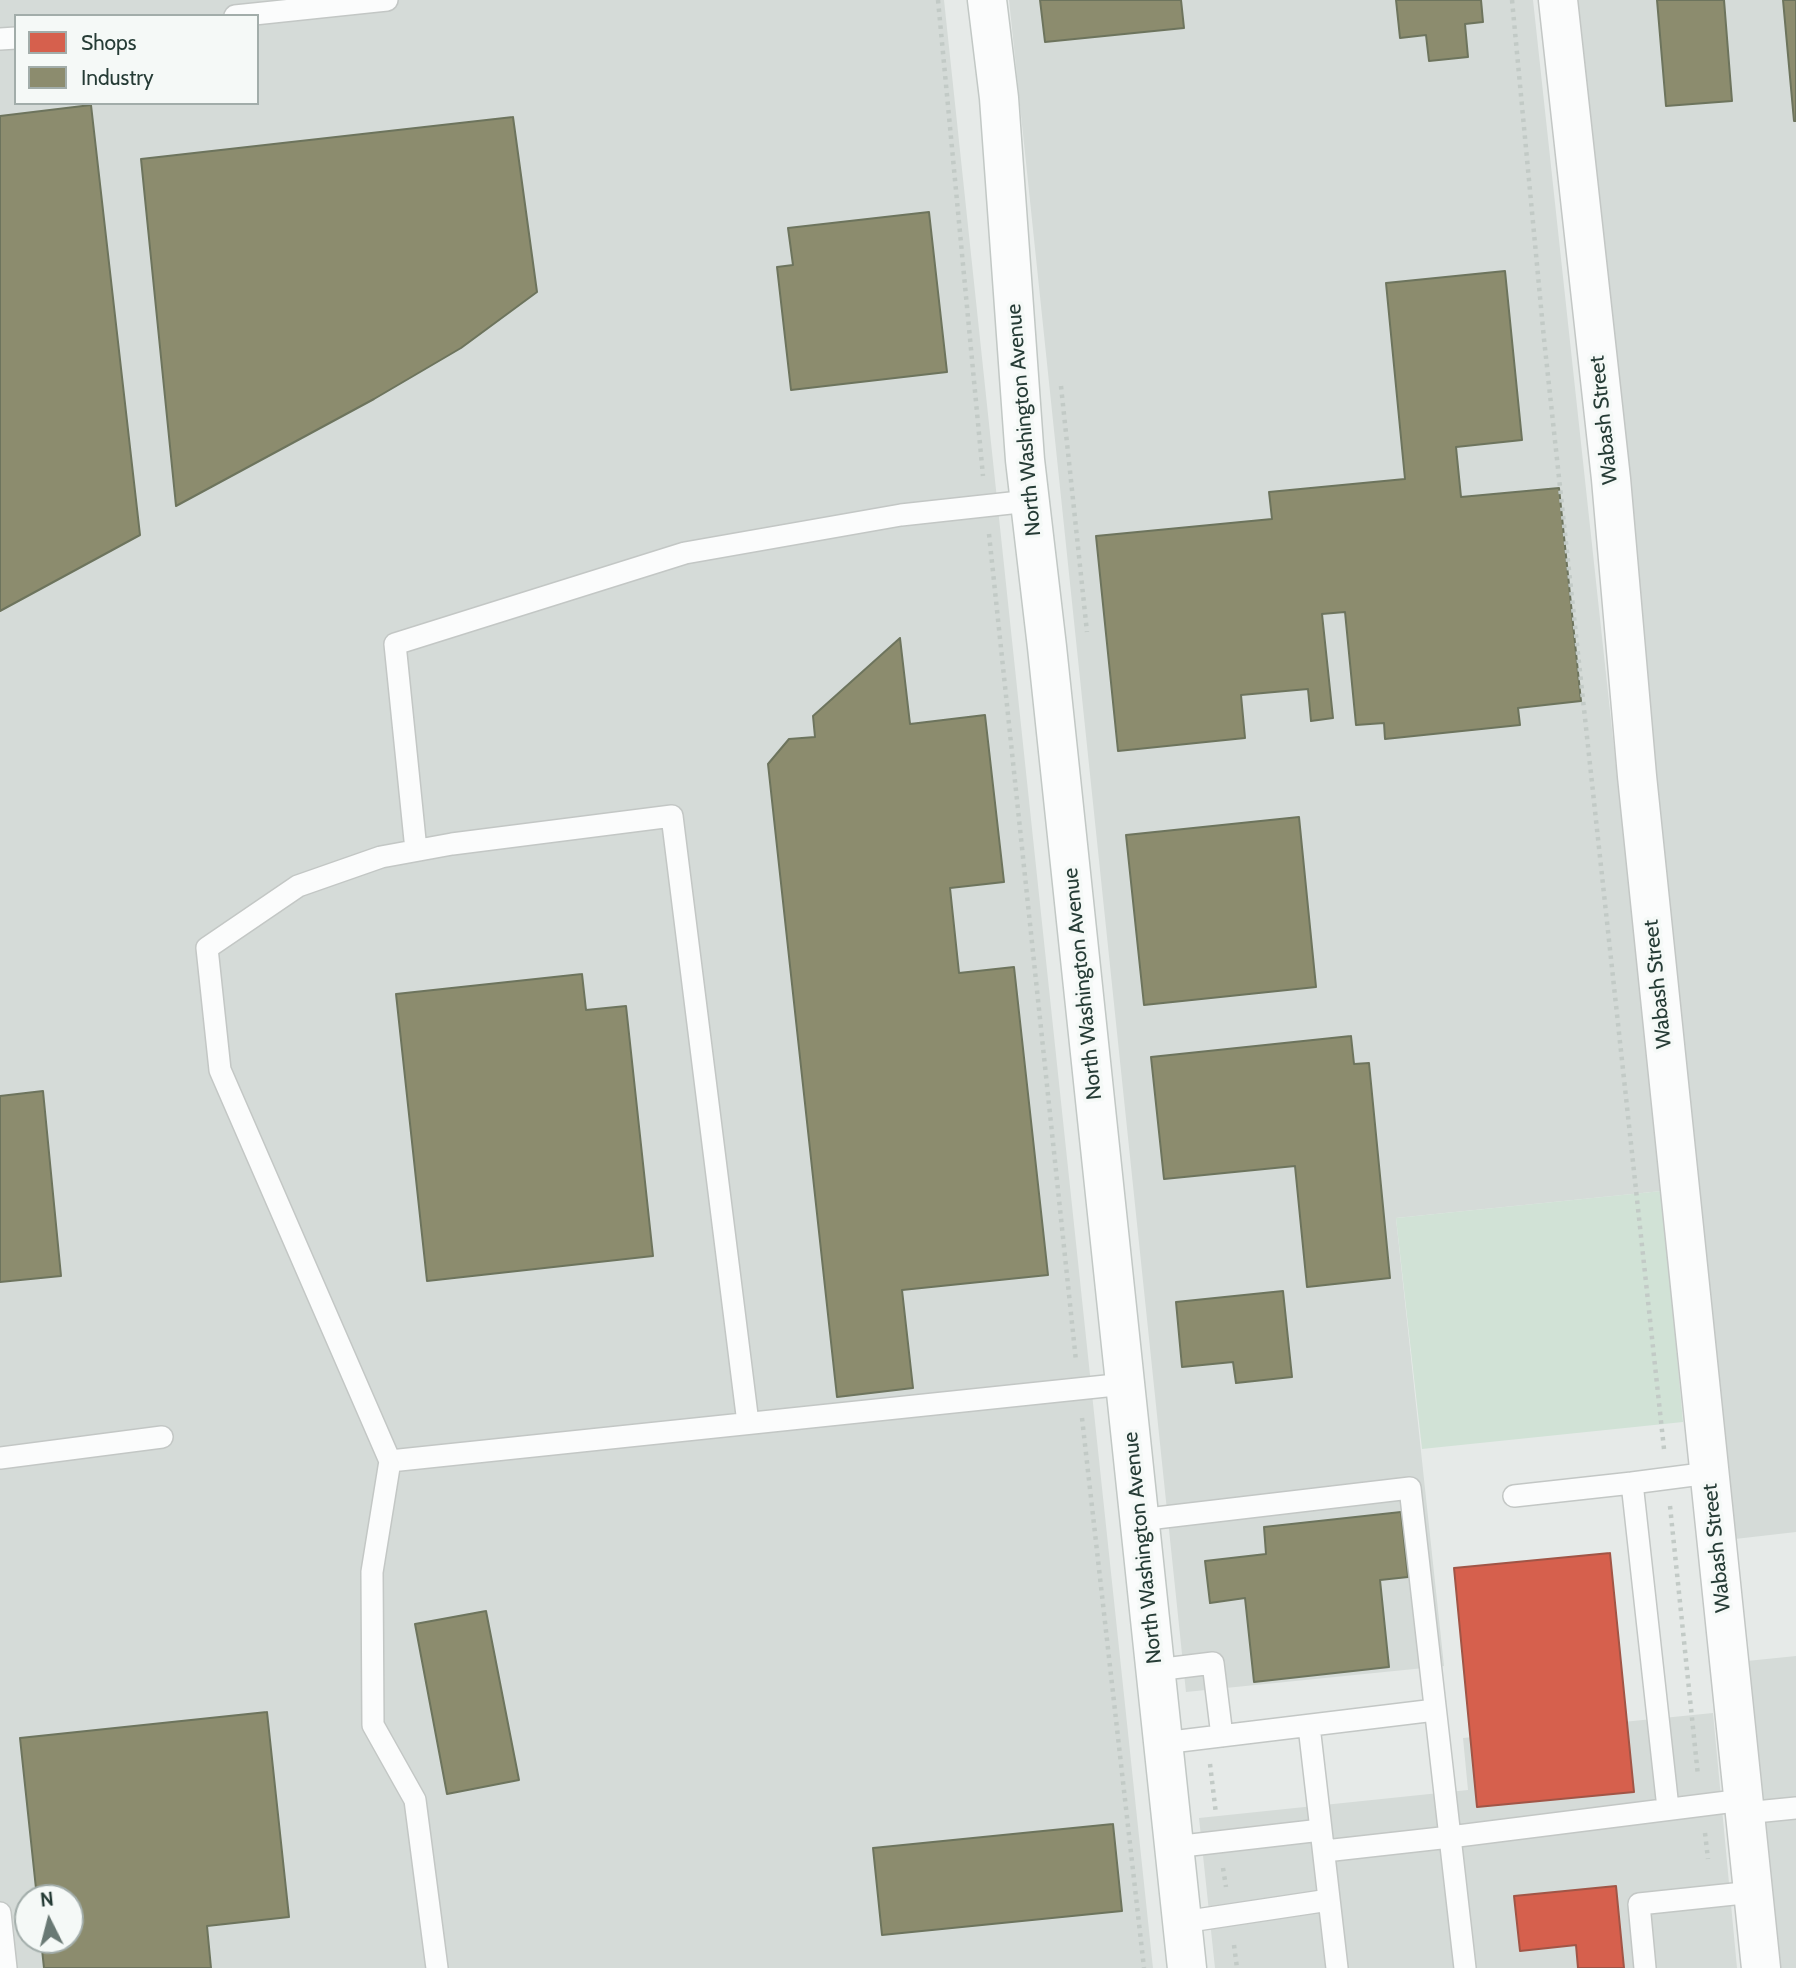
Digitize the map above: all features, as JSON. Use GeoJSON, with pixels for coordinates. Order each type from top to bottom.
{"type":"FeatureCollection","features":[{"type":"Feature","properties":{"kind":"street","name":"North Washington Avenue"},"geometry":{"type":"LineString","coordinates":[[987,0],[999,99],[1029,501],[1047,647],[1188,1968]]}},
{"type":"Feature","properties":{"kind":"street","name":"Wabash Street"},"geometry":{"type":"LineString","coordinates":[[1558,0],[1611,479],[1637,776],[1761,1968]]}},
{"type":"Feature","properties":{"kind":"lane"},"geometry":{"type":"LineString","coordinates":[[253,14],[387,0]]}},
{"type":"Feature","properties":{"kind":"lane"},"geometry":{"type":"LineString","coordinates":[[416,850],[395,644],[685,553],[901,515],[1029,501]]}},
{"type":"Feature","properties":{"kind":"lane"},"geometry":{"type":"LineString","coordinates":[[437,1968],[415,1800],[373,1725],[372,1572],[390,1461],[220,1070],[207,948],[298,886],[381,857],[452,844],[672,816],[748,1423]]}},
{"type":"Feature","properties":{"kind":"lane"},"geometry":{"type":"LineString","coordinates":[[390,1461],[1125,1384]]}},
{"type":"Feature","properties":{"kind":"lane"},"geometry":{"type":"LineString","coordinates":[[0,1458],[162,1437]]}},
{"type":"Feature","properties":{"kind":"lane"},"geometry":{"type":"LineString","coordinates":[[1514,1496],[1709,1473]]}},
{"type":"Feature","properties":{"kind":"lane"},"geometry":{"type":"LineString","coordinates":[[1632,1483],[1668,1808]]}},
{"type":"Feature","properties":{"kind":"lane"},"geometry":{"type":"LineString","coordinates":[[1139,1520],[1410,1488],[1465,1968]]}},
{"type":"Feature","properties":{"kind":"lane"},"geometry":{"type":"LineString","coordinates":[[1156,1670],[1213,1663],[1214,1737]]}},
{"type":"Feature","properties":{"kind":"lane"},"geometry":{"type":"LineString","coordinates":[[1163,1743],[1435,1710]]}},
{"type":"Feature","properties":{"kind":"lane"},"geometry":{"type":"LineString","coordinates":[[1309,1726],[1337,1968]]}},
{"type":"Feature","properties":{"kind":"lane"},"geometry":{"type":"LineString","coordinates":[[1174,1847],[1220,1842],[1450,1837],[1701,1804],[1796,1808]]}},
{"type":"Feature","properties":{"kind":"lane"},"geometry":{"type":"LineString","coordinates":[[1645,1968],[1639,1903],[1753,1892]]}},
{"type":"Feature","properties":{"kind":"lane"},"geometry":{"type":"LineString","coordinates":[[1183,1922],[1329,1900]]}},
{"type":"Feature","properties":{"kind":"lane"},"geometry":{"type":"LineString","coordinates":[[0,1913],[6,1968]]}},
{"type":"Feature","properties":{"kind":"path"},"geometry":{"type":"LineString","coordinates":[[938,0],[986,506],[1079,1389],[1144,1968]]}},
{"type":"Feature","properties":{"kind":"path"},"geometry":{"type":"LineString","coordinates":[[1512,0],[1546,353],[1713,1896]]}},
{"type":"Feature","properties":{"kind":"path"},"geometry":{"type":"LineString","coordinates":[[1060,381],[1088,640]]}},
{"type":"Feature","properties":{"kind":"path"},"geometry":{"type":"LineString","coordinates":[[1214,1737],[1220,1842],[1237,1968]]}},
{"type":"Feature","properties":{"kind":"shaded area"},"geometry":{"type":"Polygon","coordinates":[[[0,0],[944,0],[1153,1968],[0,1968],[0,0]]]}},
{"type":"Feature","properties":{"kind":"shaded area"},"geometry":{"type":"Polygon","coordinates":[[[1009,0],[1533,0],[1662,1191],[1396,1218],[1444,1666],[1186,1692],[1009,0]]]}},
{"type":"Feature","properties":{"kind":"shaded area"},"geometry":{"type":"Polygon","coordinates":[[[1577,0],[1796,0],[1796,1532],[1735,1539],[1577,0]]]}},
{"type":"Feature","properties":{"kind":"shaded area"},"geometry":{"type":"Polygon","coordinates":[[[1796,1656],[1796,1968],[1781,1968],[1747,1661],[1796,1656]]]}},
{"type":"Feature","properties":{"kind":"shaded area"},"geometry":{"type":"Polygon","coordinates":[[[1713,1713],[1737,1968],[1215,1968],[1199,1818],[1468,1790],[1463,1738],[1713,1713]]]}},
{"type":"Feature","properties":{"kind":"green space"},"geometry":{"type":"Polygon","coordinates":[[[1662,1191],[1683,1422],[1422,1449],[1396,1218],[1662,1191]]]}},
{"type":"Feature","properties":{"kind":"building: Shops"},"geometry":{"type":"Polygon","coordinates":[[[1610,1553],[1634,1792],[1477,1807],[1454,1568],[1610,1553]]]}},
{"type":"Feature","properties":{"kind":"building: Shops"},"geometry":{"type":"Polygon","coordinates":[[[1616,1886],[1624,1968],[1578,1968],[1576,1945],[1520,1951],[1514,1896],[1616,1886]]]}},
{"type":"Feature","properties":{"kind":"building: Industry"},"geometry":{"type":"Polygon","coordinates":[[[1040,0],[1181,0],[1184,28],[1045,42],[1040,0]]]}},
{"type":"Feature","properties":{"kind":"building: Industry"},"geometry":{"type":"Polygon","coordinates":[[[1396,0],[1481,0],[1483,22],[1465,24],[1468,57],[1429,61],[1426,35],[1400,38],[1396,0]]]}},
{"type":"Feature","properties":{"kind":"building: Industry"},"geometry":{"type":"Polygon","coordinates":[[[1657,0],[1724,0],[1732,101],[1666,106],[1657,0]]]}},
{"type":"Feature","properties":{"kind":"building: Industry"},"geometry":{"type":"Polygon","coordinates":[[[1783,0],[1796,0],[1796,121],[1794,121],[1783,0]]]}},
{"type":"Feature","properties":{"kind":"building: Industry"},"geometry":{"type":"Polygon","coordinates":[[[91,105],[140,535],[0,611],[0,116],[91,105]]]}},
{"type":"Feature","properties":{"kind":"building: Industry"},"geometry":{"type":"Polygon","coordinates":[[[513,117],[537,292],[461,348],[374,399],[176,506],[141,159],[513,117]]]}},
{"type":"Feature","properties":{"kind":"building: Industry"},"geometry":{"type":"Polygon","coordinates":[[[929,212],[947,372],[791,390],[777,267],[793,265],[788,228],[929,212]]]}},
{"type":"Feature","properties":{"kind":"building: Industry"},"geometry":{"type":"Polygon","coordinates":[[[1505,271],[1522,440],[1456,447],[1461,497],[1559,488],[1581,701],[1518,708],[1520,725],[1385,739],[1384,723],[1356,725],[1345,612],[1322,614],[1333,718],[1311,721],[1308,689],[1241,695],[1245,738],[1118,751],[1096,536],[1272,519],[1269,492],[1405,479],[1386,283],[1505,271]]]}},
{"type":"Feature","properties":{"kind":"building: Industry"},"geometry":{"type":"Polygon","coordinates":[[[900,638],[910,724],[985,715],[1004,882],[950,888],[959,973],[1014,967],[1048,1275],[902,1290],[913,1388],[837,1397],[768,764],[789,739],[815,737],[813,716],[900,638]]]}},
{"type":"Feature","properties":{"kind":"building: Industry"},"geometry":{"type":"Polygon","coordinates":[[[1299,817],[1316,987],[1144,1005],[1126,835],[1299,817]]]}},
{"type":"Feature","properties":{"kind":"building: Industry"},"geometry":{"type":"Polygon","coordinates":[[[582,974],[586,1010],[626,1006],[653,1256],[427,1281],[396,994],[582,974]]]}},
{"type":"Feature","properties":{"kind":"building: Industry"},"geometry":{"type":"Polygon","coordinates":[[[1351,1036],[1354,1064],[1369,1063],[1390,1278],[1307,1287],[1295,1166],[1164,1179],[1151,1057],[1351,1036]]]}},
{"type":"Feature","properties":{"kind":"building: Industry"},"geometry":{"type":"Polygon","coordinates":[[[43,1091],[61,1276],[0,1282],[0,1096],[43,1091]]]}},
{"type":"Feature","properties":{"kind":"building: Industry"},"geometry":{"type":"Polygon","coordinates":[[[1283,1291],[1292,1377],[1236,1383],[1233,1362],[1182,1367],[1176,1302],[1283,1291]]]}},
{"type":"Feature","properties":{"kind":"building: Industry"},"geometry":{"type":"Polygon","coordinates":[[[1401,1512],[1408,1577],[1380,1580],[1389,1667],[1254,1682],[1245,1598],[1210,1603],[1205,1561],[1266,1554],[1264,1527],[1401,1512]]]}},
{"type":"Feature","properties":{"kind":"building: Industry"},"geometry":{"type":"Polygon","coordinates":[[[486,1611],[519,1780],[447,1794],[415,1624],[486,1611]]]}},
{"type":"Feature","properties":{"kind":"building: Industry"},"geometry":{"type":"Polygon","coordinates":[[[267,1712],[289,1917],[207,1926],[211,1968],[44,1968],[42,1954],[84,1954],[84,1884],[36,1884],[20,1738],[267,1712]]]}},
{"type":"Feature","properties":{"kind":"building: Industry"},"geometry":{"type":"Polygon","coordinates":[[[1113,1824],[1122,1911],[882,1935],[873,1848],[1113,1824]]]}}]}
